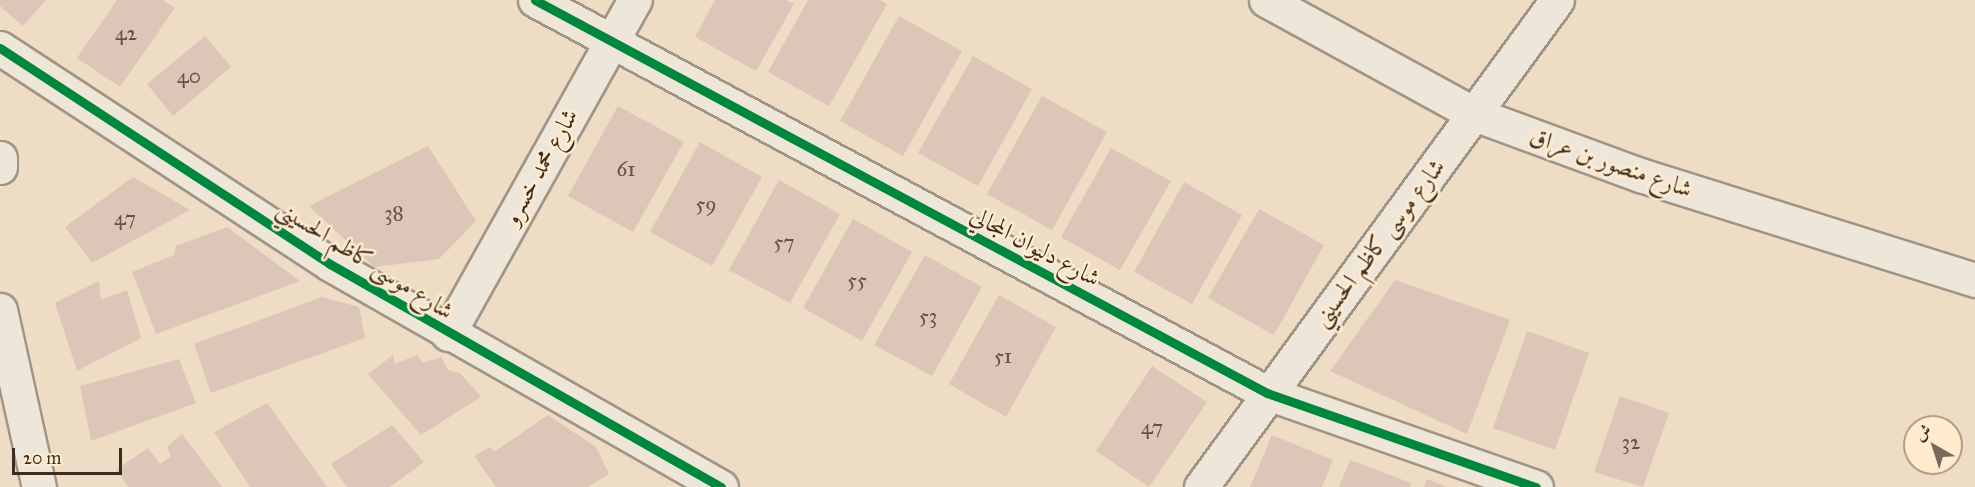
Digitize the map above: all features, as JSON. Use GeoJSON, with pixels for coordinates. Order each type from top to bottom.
{"type":"FeatureCollection","features":[{"type":"Feature","properties":{"kind":"street","name":"شارع دليوان المجالي"},"geometry":{"type":"LineString","coordinates":[[535,0],[1267,393],[1536,487]]}},
{"type":"Feature","properties":{"kind":"street","name":"شارع محمد خسرو"},"geometry":{"type":"LineString","coordinates":[[448,334],[635,0]]}},
{"type":"Feature","properties":{"kind":"street","name":"شارع منصور بن عراق"},"geometry":{"type":"LineString","coordinates":[[1266,0],[1474,114],[1640,175],[1975,280]]}},
{"type":"Feature","properties":{"kind":"street","name":"شارع موسى كاظم الحسيني"},"geometry":{"type":"LineString","coordinates":[[1201,487],[1267,393],[1557,0]]}},
{"type":"Feature","properties":{"kind":"street","name":"شارع موسى كاظم الحسيني"},"geometry":{"type":"LineString","coordinates":[[0,48],[330,264],[448,334],[721,487]]}},
{"type":"Feature","properties":{"kind":"street"},"geometry":{"type":"LineString","coordinates":[[0,158],[0,167]]}},
{"type":"Feature","properties":{"kind":"street"},"geometry":{"type":"LineString","coordinates":[[0,310],[43,482]]}},
{"type":"Feature","properties":{"kind":"building"},"geometry":{"type":"Polygon","coordinates":[[[0,0],[46,0],[23,26],[0,6],[0,0]]]}},
{"type":"Feature","properties":{"kind":"building"},"geometry":{"type":"Polygon","coordinates":[[[117,0],[163,0],[175,8],[120,87],[77,58],[117,0]]]}},
{"type":"Feature","properties":{"kind":"building"},"geometry":{"type":"Polygon","coordinates":[[[715,0],[786,0],[794,4],[756,71],[695,37],[715,0]]]}},
{"type":"Feature","properties":{"kind":"building"},"geometry":{"type":"Polygon","coordinates":[[[808,0],[880,0],[887,4],[829,106],[768,72],[808,0]]]}},
{"type":"Feature","properties":{"kind":"building"},"geometry":{"type":"Polygon","coordinates":[[[899,16],[962,51],[903,156],[840,121],[899,16]]]}},
{"type":"Feature","properties":{"kind":"building"},"geometry":{"type":"Polygon","coordinates":[[[205,36],[231,67],[173,116],[147,84],[205,36]]]}},
{"type":"Feature","properties":{"kind":"building"},"geometry":{"type":"Polygon","coordinates":[[[973,56],[1032,89],[978,186],[918,153],[973,56]]]}},
{"type":"Feature","properties":{"kind":"building"},"geometry":{"type":"Polygon","coordinates":[[[1042,96],[1107,132],[1052,230],[987,194],[1042,96]]]}},
{"type":"Feature","properties":{"kind":"building"},"geometry":{"type":"Polygon","coordinates":[[[618,106],[684,142],[633,232],[568,196],[618,106]]]}},
{"type":"Feature","properties":{"kind":"building"},"geometry":{"type":"Polygon","coordinates":[[[700,142],[762,177],[712,266],[650,232],[700,142]]]}},
{"type":"Feature","properties":{"kind":"building"},"geometry":{"type":"Polygon","coordinates":[[[428,146],[476,221],[439,259],[374,267],[309,206],[428,146]]]}},
{"type":"Feature","properties":{"kind":"building"},"geometry":{"type":"Polygon","coordinates":[[[1111,148],[1171,181],[1120,270],[1061,237],[1111,148]]]}},
{"type":"Feature","properties":{"kind":"building"},"geometry":{"type":"Polygon","coordinates":[[[133,177],[190,210],[92,263],[65,227],[133,177]]]}},
{"type":"Feature","properties":{"kind":"building"},"geometry":{"type":"Polygon","coordinates":[[[779,180],[840,214],[790,303],[729,270],[779,180]]]}},
{"type":"Feature","properties":{"kind":"building"},"geometry":{"type":"Polygon","coordinates":[[[1184,182],[1242,215],[1192,304],[1134,272],[1184,182]]]}},
{"type":"Feature","properties":{"kind":"building"},"geometry":{"type":"Polygon","coordinates":[[[1259,209],[1324,245],[1274,335],[1208,298],[1259,209]]]}},
{"type":"Feature","properties":{"kind":"building"},"geometry":{"type":"Polygon","coordinates":[[[853,219],[912,252],[862,341],[803,308],[853,219]]]}},
{"type":"Feature","properties":{"kind":"building"},"geometry":{"type":"Polygon","coordinates":[[[227,227],[300,281],[156,334],[132,272],[174,255],[176,246],[227,227]]]}},
{"type":"Feature","properties":{"kind":"building"},"geometry":{"type":"Polygon","coordinates":[[[925,255],[982,287],[932,376],[874,345],[925,255]]]}},
{"type":"Feature","properties":{"kind":"building"},"geometry":{"type":"Polygon","coordinates":[[[1395,280],[1510,320],[1467,434],[1330,371],[1395,280]]]}},
{"type":"Feature","properties":{"kind":"building"},"geometry":{"type":"Polygon","coordinates":[[[99,281],[101,300],[127,290],[141,338],[77,371],[55,303],[99,281]]]}},
{"type":"Feature","properties":{"kind":"building"},"geometry":{"type":"Polygon","coordinates":[[[999,295],[1056,327],[1006,417],[949,384],[999,295]]]}},
{"type":"Feature","properties":{"kind":"building"},"geometry":{"type":"Polygon","coordinates":[[[322,297],[359,307],[365,338],[211,393],[194,344],[322,297]]]}},
{"type":"Feature","properties":{"kind":"building"},"geometry":{"type":"Polygon","coordinates":[[[1527,331],[1589,353],[1555,450],[1493,428],[1527,331]]]}},
{"type":"Feature","properties":{"kind":"building"},"geometry":{"type":"Polygon","coordinates":[[[393,355],[395,364],[417,355],[423,363],[441,357],[448,370],[460,373],[481,397],[421,435],[368,374],[393,355]]]}},
{"type":"Feature","properties":{"kind":"building"},"geometry":{"type":"Polygon","coordinates":[[[179,359],[196,403],[91,441],[80,386],[179,359]]]}},
{"type":"Feature","properties":{"kind":"building"},"geometry":{"type":"Polygon","coordinates":[[[1152,366],[1207,402],[1149,487],[1096,451],[1152,366]]]}},
{"type":"Feature","properties":{"kind":"building"},"geometry":{"type":"Polygon","coordinates":[[[1620,396],[1669,413],[1643,487],[1594,472],[1620,396]]]}},
{"type":"Feature","properties":{"kind":"building"},"geometry":{"type":"Polygon","coordinates":[[[267,403],[327,487],[250,487],[214,432],[267,403]]]}},
{"type":"Feature","properties":{"kind":"building"},"geometry":{"type":"Polygon","coordinates":[[[548,415],[596,447],[609,474],[588,487],[496,487],[474,456],[490,447],[494,452],[548,415]]]}},
{"type":"Feature","properties":{"kind":"building"},"geometry":{"type":"Polygon","coordinates":[[[392,425],[424,462],[390,487],[347,487],[331,464],[392,425]]]}},
{"type":"Feature","properties":{"kind":"building"},"geometry":{"type":"Polygon","coordinates":[[[182,434],[222,487],[129,487],[116,470],[148,448],[160,464],[171,456],[167,447],[182,434]]]}},
{"type":"Feature","properties":{"kind":"building"},"geometry":{"type":"Polygon","coordinates":[[[1272,435],[1333,460],[1322,487],[1250,487],[1272,435]]]}},
{"type":"Feature","properties":{"kind":"building"},"geometry":{"type":"Polygon","coordinates":[[[1350,460],[1411,483],[1410,487],[1339,487],[1350,460]]]}},
{"type":"Feature","properties":{"kind":"building"},"geometry":{"type":"Polygon","coordinates":[[[1427,479],[1447,487],[1424,487],[1427,479]]]}},
{"type":"Feature","properties":{"kind":"cycle path"},"geometry":{"type":"LineString","coordinates":[[535,0],[1267,393],[1536,487]]}},
{"type":"Feature","properties":{"kind":"cycle path"},"geometry":{"type":"LineString","coordinates":[[0,48],[330,264],[721,487]]}}]}
